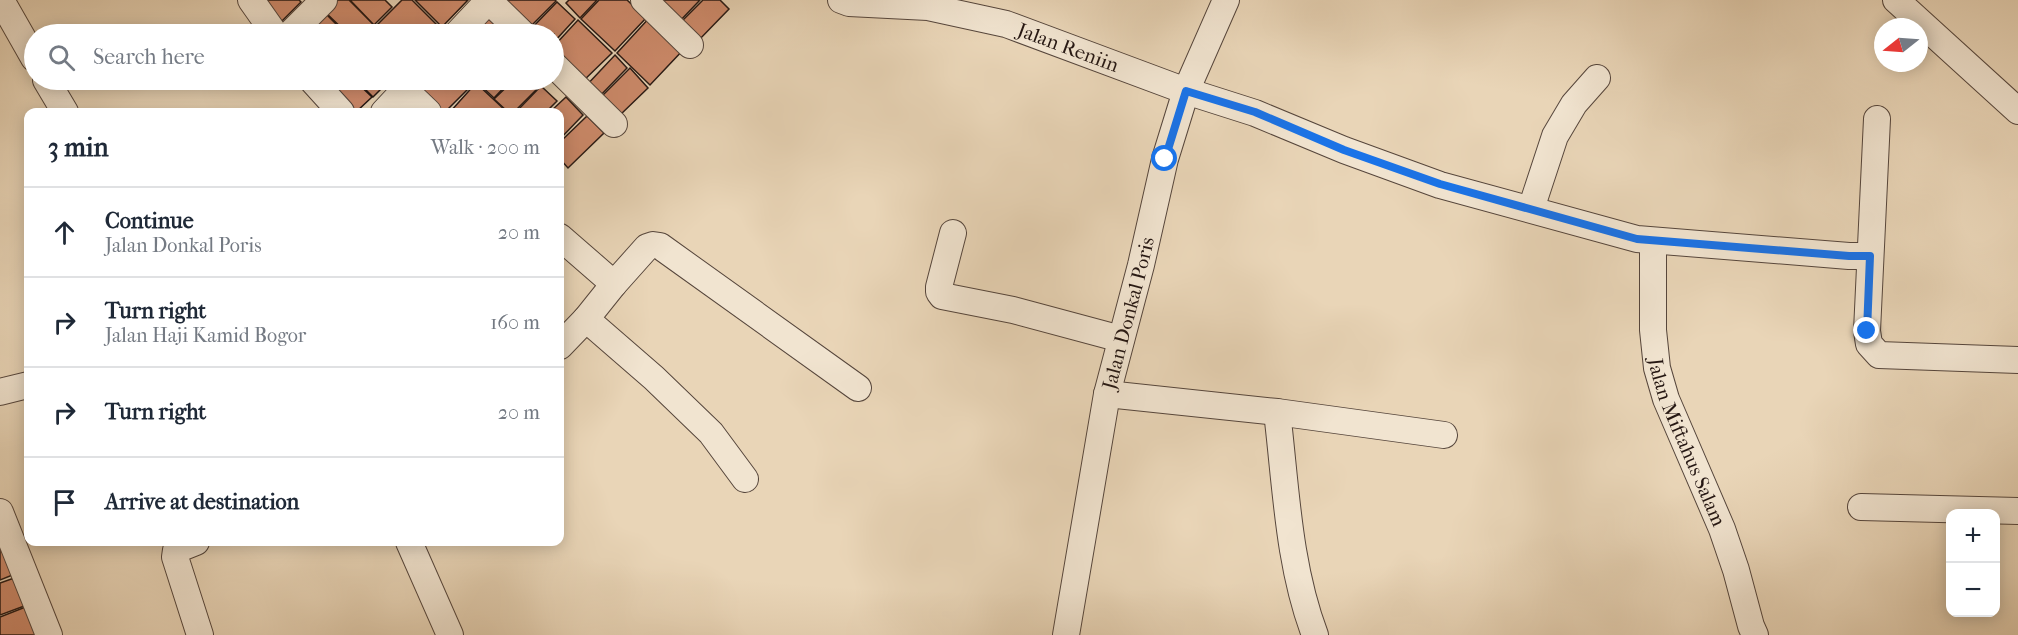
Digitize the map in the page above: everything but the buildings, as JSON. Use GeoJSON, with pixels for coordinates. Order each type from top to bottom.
{"type":"FeatureCollection","features":[{"type":"Feature","properties":{"kind":"street"},"geometry":{"type":"LineString","coordinates":[[1,0],[24,40]]}},
{"type":"Feature","properties":{"kind":"street"},"geometry":{"type":"LineString","coordinates":[[251,0],[268,24]]}},
{"type":"Feature","properties":{"kind":"street"},"geometry":{"type":"LineString","coordinates":[[300,24],[324,0]]}},
{"type":"Feature","properties":{"kind":"street"},"geometry":{"type":"LineString","coordinates":[[466,24],[489,0],[513,24]]}},
{"type":"Feature","properties":{"kind":"street"},"geometry":{"type":"LineString","coordinates":[[644,0],[690,45]]}},
{"type":"Feature","properties":{"kind":"street","name":"Jalan Reniin"},"geometry":{"type":"LineString","coordinates":[[841,0],[849,3],[928,7],[1006,24],[1186,91],[1255,112],[1344,150],[1440,184],[1637,239],[1870,256]]}},
{"type":"Feature","properties":{"kind":"street","name":"Jalan Donkal Poris"},"geometry":{"type":"LineString","coordinates":[[1066,635],[1107,394],[1141,265],[1165,159],[1186,91],[1226,0]]}},
{"type":"Feature","properties":{"kind":"street"},"geometry":{"type":"LineString","coordinates":[[1896,0],[2018,111]]}},
{"type":"Feature","properties":{"kind":"street"},"geometry":{"type":"LineString","coordinates":[[564,74],[614,124]]}},
{"type":"Feature","properties":{"kind":"street"},"geometry":{"type":"LineString","coordinates":[[1531,209],[1555,136],[1574,104],[1598,78]]}},
{"type":"Feature","properties":{"kind":"street"},"geometry":{"type":"LineString","coordinates":[[52,90],[63,108]]}},
{"type":"Feature","properties":{"kind":"street"},"geometry":{"type":"LineString","coordinates":[[321,90],[337,108]]}},
{"type":"Feature","properties":{"kind":"street"},"geometry":{"type":"LineString","coordinates":[[388,108],[405,90]]}},
{"type":"Feature","properties":{"kind":"street"},"geometry":{"type":"LineString","coordinates":[[413,90],[425,108]]}},
{"type":"Feature","properties":{"kind":"street"},"geometry":{"type":"LineString","coordinates":[[1877,119],[1867,331],[1869,344],[1879,355],[2018,360]]}},
{"type":"Feature","properties":{"kind":"street"},"geometry":{"type":"LineString","coordinates":[[953,233],[939,287],[942,296],[1013,310],[1121,339]]}},
{"type":"Feature","properties":{"kind":"street"},"geometry":{"type":"LineString","coordinates":[[564,240],[614,284]]}},
{"type":"Feature","properties":{"kind":"street","name":"Jalan Miftahus Salam"},"geometry":{"type":"LineString","coordinates":[[1653,241],[1653,330],[1657,369],[1666,399],[1722,529],[1755,635]]}},
{"type":"Feature","properties":{"kind":"street"},"geometry":{"type":"LineString","coordinates":[[564,342],[647,247],[660,246],[858,388]]}},
{"type":"Feature","properties":{"kind":"street"},"geometry":{"type":"LineString","coordinates":[[586,319],[654,378],[711,433],[745,479]]}},
{"type":"Feature","properties":{"kind":"street"},"geometry":{"type":"LineString","coordinates":[[0,392],[24,386]]}},
{"type":"Feature","properties":{"kind":"street"},"geometry":{"type":"LineString","coordinates":[[1107,394],[1277,412],[1444,435]]}},
{"type":"Feature","properties":{"kind":"street"},"geometry":{"type":"LineString","coordinates":[[1277,412],[1288,520],[1296,567],[1315,635]]}},
{"type":"Feature","properties":{"kind":"street"},"geometry":{"type":"LineString","coordinates":[[1862,507],[2018,511]]}},
{"type":"Feature","properties":{"kind":"street"},"geometry":{"type":"LineString","coordinates":[[0,512],[49,635]]}},
{"type":"Feature","properties":{"kind":"street"},"geometry":{"type":"LineString","coordinates":[[186,546],[176,550],[175,557],[200,635]]}},
{"type":"Feature","properties":{"kind":"street"},"geometry":{"type":"LineString","coordinates":[[411,546],[450,635]]}},
{"type":"Feature","properties":{"kind":"route"},"geometry":{"type":"LineString","coordinates":[[1165,159],[1186,91],[1255,112],[1344,150],[1440,184],[1637,239],[1870,256],[1867,331]]}}]}
